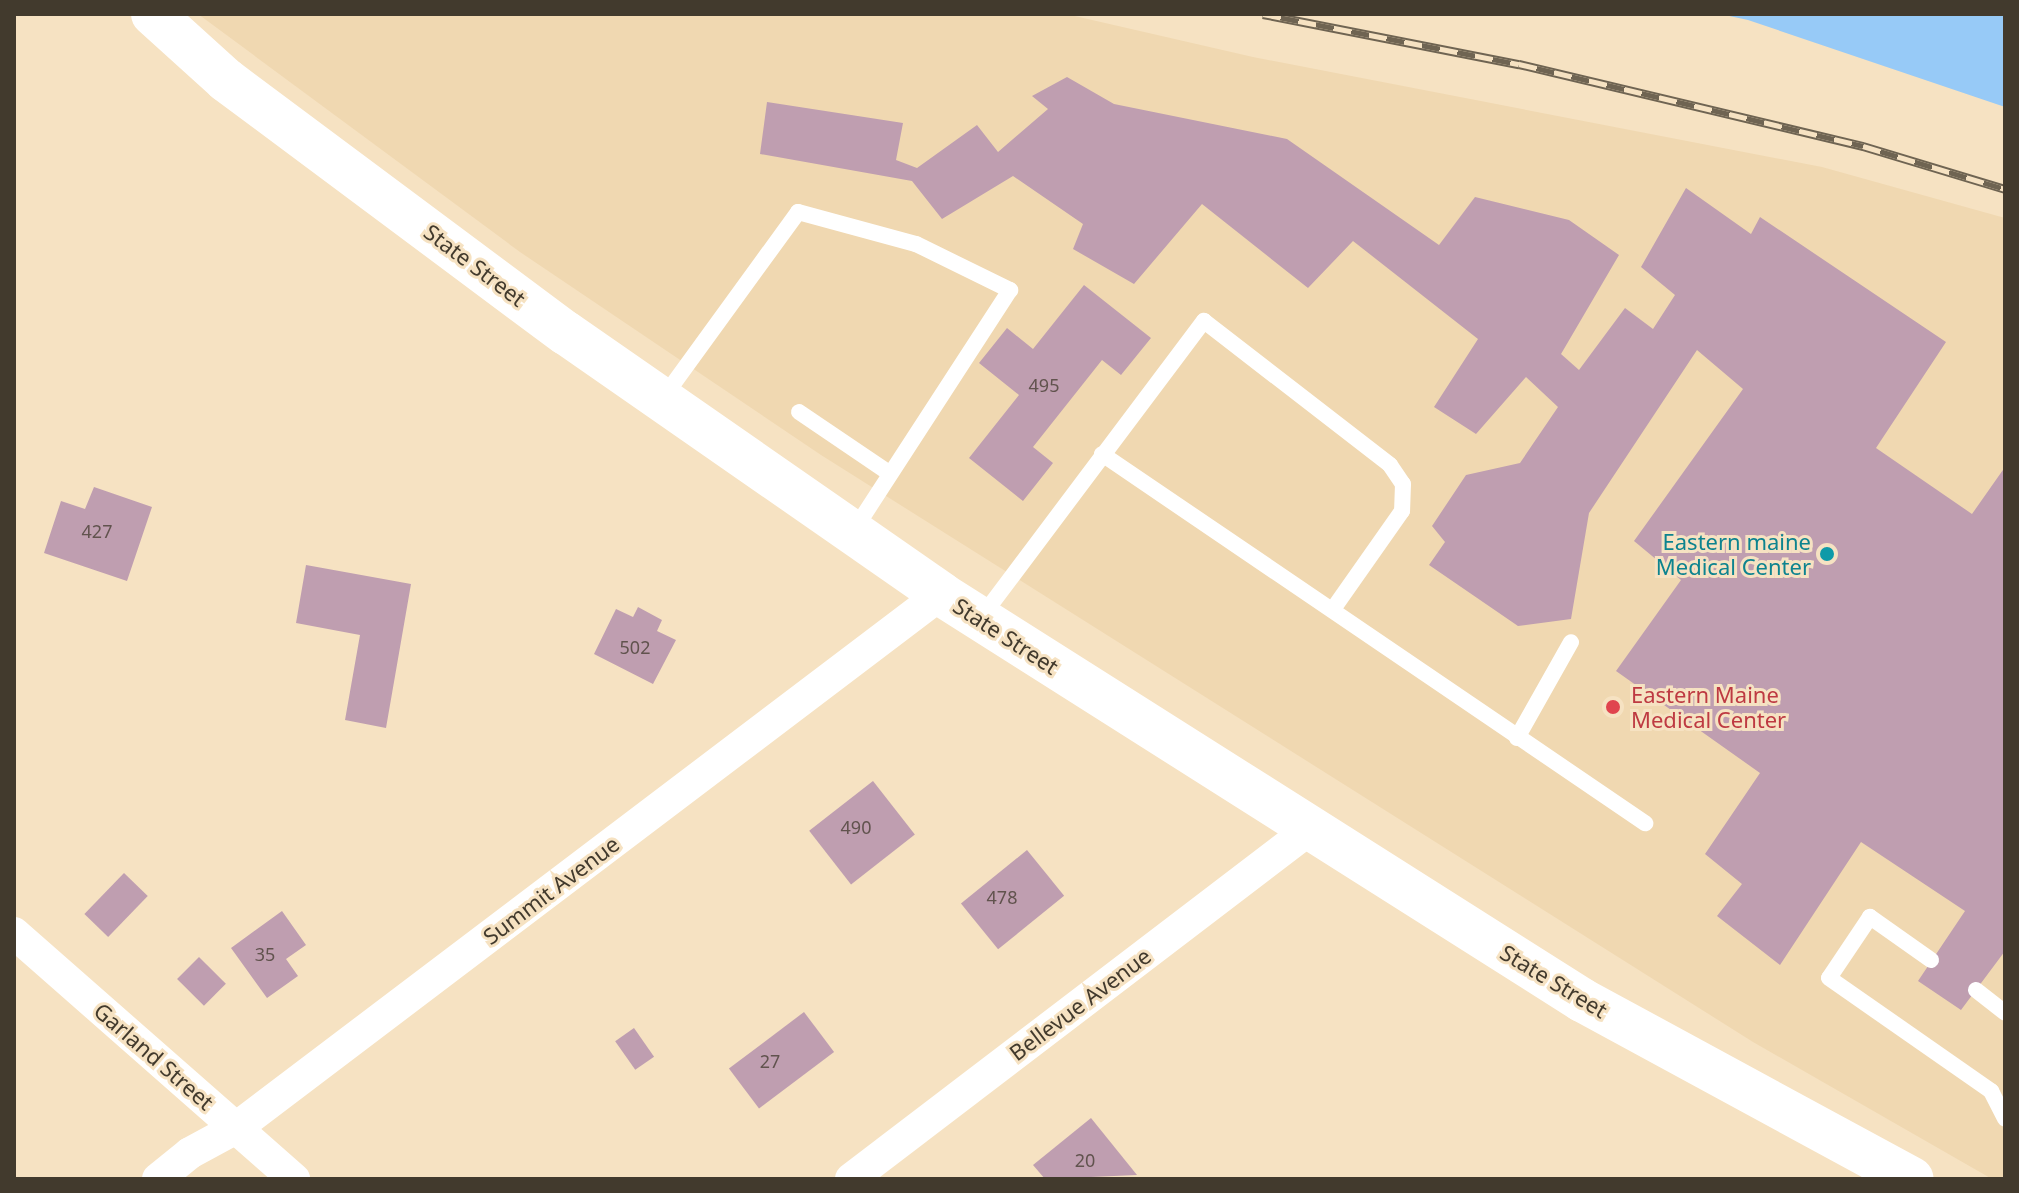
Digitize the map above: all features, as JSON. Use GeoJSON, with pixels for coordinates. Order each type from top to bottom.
{"type":"FeatureCollection","features":[{"type":"Feature","properties":{"kind":"main road","name":"State Street"},"geometry":{"type":"LineString","coordinates":[[153,14],[226,80],[662,399],[980,620],[1582,1000],[1911,1179]]}},
{"type":"Feature","properties":{"kind":"street","name":"Summit Avenue"},"geometry":{"type":"LineString","coordinates":[[158,1179],[190,1153],[236,1128],[941,594]]}},
{"type":"Feature","properties":{"kind":"street","name":"Bellevue Avenue"},"geometry":{"type":"LineString","coordinates":[[851,1179],[1310,829]]}},
{"type":"Feature","properties":{"kind":"street","name":"Garland Street"},"geometry":{"type":"LineString","coordinates":[[14,933],[294,1179]]}},
{"type":"Feature","properties":{"kind":"lane"},"geometry":{"type":"LineString","coordinates":[[662,399],[798,212],[916,244],[1010,290],[853,533]]}},
{"type":"Feature","properties":{"kind":"lane"},"geometry":{"type":"LineString","coordinates":[[980,620],[1204,321],[1390,465],[1403,484],[1402,511],[1333,609]]}},
{"type":"Feature","properties":{"kind":"lane"},"geometry":{"type":"LineString","coordinates":[[799,412],[889,473]]}},
{"type":"Feature","properties":{"kind":"lane"},"geometry":{"type":"LineString","coordinates":[[1102,454],[1645,823]]}},
{"type":"Feature","properties":{"kind":"lane"},"geometry":{"type":"LineString","coordinates":[[1517,738],[1571,642]]}},
{"type":"Feature","properties":{"kind":"lane"},"geometry":{"type":"LineString","coordinates":[[1931,960],[1870,917],[1829,978],[1991,1091],[2005,1119]]}},
{"type":"Feature","properties":{"kind":"lane"},"geometry":{"type":"LineString","coordinates":[[1976,990],[2005,1013]]}},
{"type":"Feature","properties":{"kind":"shaded area","name":"Eastern Maine Medical Center"},"geometry":{"type":"Polygon","coordinates":[[[198,14],[1066,14],[1253,57],[1822,167],[2005,218],[2005,1179],[1992,1179],[1753,1042],[821,455],[520,252],[198,14]]]}},
{"type":"Feature","properties":{"kind":"water"},"geometry":{"type":"Polygon","coordinates":[[[1720,14],[2005,14],[2005,107],[1748,20],[1720,14]]]}},
{"type":"Feature","properties":{"kind":"building","name":"Eastern maine Medical Center"},"geometry":{"type":"Polygon","coordinates":[[[1067,77],[1114,104],[1287,139],[1439,245],[1475,197],[1569,220],[1619,255],[1561,354],[1579,370],[1625,308],[1653,329],[1675,295],[1641,267],[1686,188],[1751,234],[1760,217],[1946,342],[1876,448],[1972,514],[2005,467],[2005,951],[1961,1010],[1918,981],[1965,911],[1861,842],[1780,965],[1717,916],[1742,884],[1705,854],[1760,773],[1616,671],[1681,580],[1634,541],[1743,389],[1697,350],[1589,513],[1571,619],[1518,626],[1429,565],[1445,542],[1432,526],[1466,475],[1520,463],[1558,407],[1526,377],[1476,434],[1434,407],[1478,339],[1353,241],[1308,288],[1202,204],[1134,284],[1073,249],[1083,224],[1013,176],[942,219],[912,181],[760,154],[767,102],[903,123],[896,160],[917,168],[977,125],[998,152],[1048,109],[1032,96],[1067,77]]]}},
{"type":"Feature","properties":{"kind":"building"},"geometry":{"type":"Polygon","coordinates":[[[1084,285],[1151,338],[1121,375],[1102,360],[1033,447],[1053,463],[1023,501],[969,458],[1019,395],[979,363],[1007,328],[1033,349],[1084,285]]]}},
{"type":"Feature","properties":{"kind":"building"},"geometry":{"type":"Polygon","coordinates":[[[94,487],[152,507],[127,581],[44,553],[61,501],[85,509],[94,487]]]}},
{"type":"Feature","properties":{"kind":"building"},"geometry":{"type":"Polygon","coordinates":[[[306,565],[411,584],[386,728],[345,720],[360,635],[296,623],[306,565]]]}},
{"type":"Feature","properties":{"kind":"building"},"geometry":{"type":"Polygon","coordinates":[[[638,607],[662,620],[657,631],[676,640],[653,684],[594,654],[616,609],[633,617],[638,607]]]}},
{"type":"Feature","properties":{"kind":"building"},"geometry":{"type":"Polygon","coordinates":[[[873,781],[915,835],[851,884],[809,831],[873,781]]]}},
{"type":"Feature","properties":{"kind":"building"},"geometry":{"type":"Polygon","coordinates":[[[1027,850],[1064,896],[998,949],[961,903],[1027,850]]]}},
{"type":"Feature","properties":{"kind":"building"},"geometry":{"type":"Polygon","coordinates":[[[124,873],[148,896],[108,937],[84,914],[124,873]]]}},
{"type":"Feature","properties":{"kind":"building"},"geometry":{"type":"Polygon","coordinates":[[[282,911],[306,945],[286,959],[298,976],[267,998],[231,948],[282,911]]]}},
{"type":"Feature","properties":{"kind":"building"},"geometry":{"type":"Polygon","coordinates":[[[199,957],[226,984],[204,1006],[177,979],[199,957]]]}},
{"type":"Feature","properties":{"kind":"building"},"geometry":{"type":"Polygon","coordinates":[[[804,1012],[834,1052],[759,1109],[729,1069],[804,1012]]]}},
{"type":"Feature","properties":{"kind":"building"},"geometry":{"type":"Polygon","coordinates":[[[634,1028],[654,1057],[635,1070],[615,1041],[634,1028]]]}},
{"type":"Feature","properties":{"kind":"building"},"geometry":{"type":"Polygon","coordinates":[[[1091,1118],[1137,1175],[1045,1179],[1033,1165],[1091,1118]]]}},
{"type":"Feature","properties":{"kind":"railway"},"geometry":{"type":"LineString","coordinates":[[1263,14],[1519,64],[1863,146],[2005,189]]}},
{"type":"Feature","properties":{"kind":"place","name":"Eastern maine Medical Center"},"geometry":{"type":"Point","coordinates":[1827,554]}},
{"type":"Feature","properties":{"kind":"place","name":"Eastern Maine Medical Center"},"geometry":{"type":"Point","coordinates":[1613,707]}}]}
